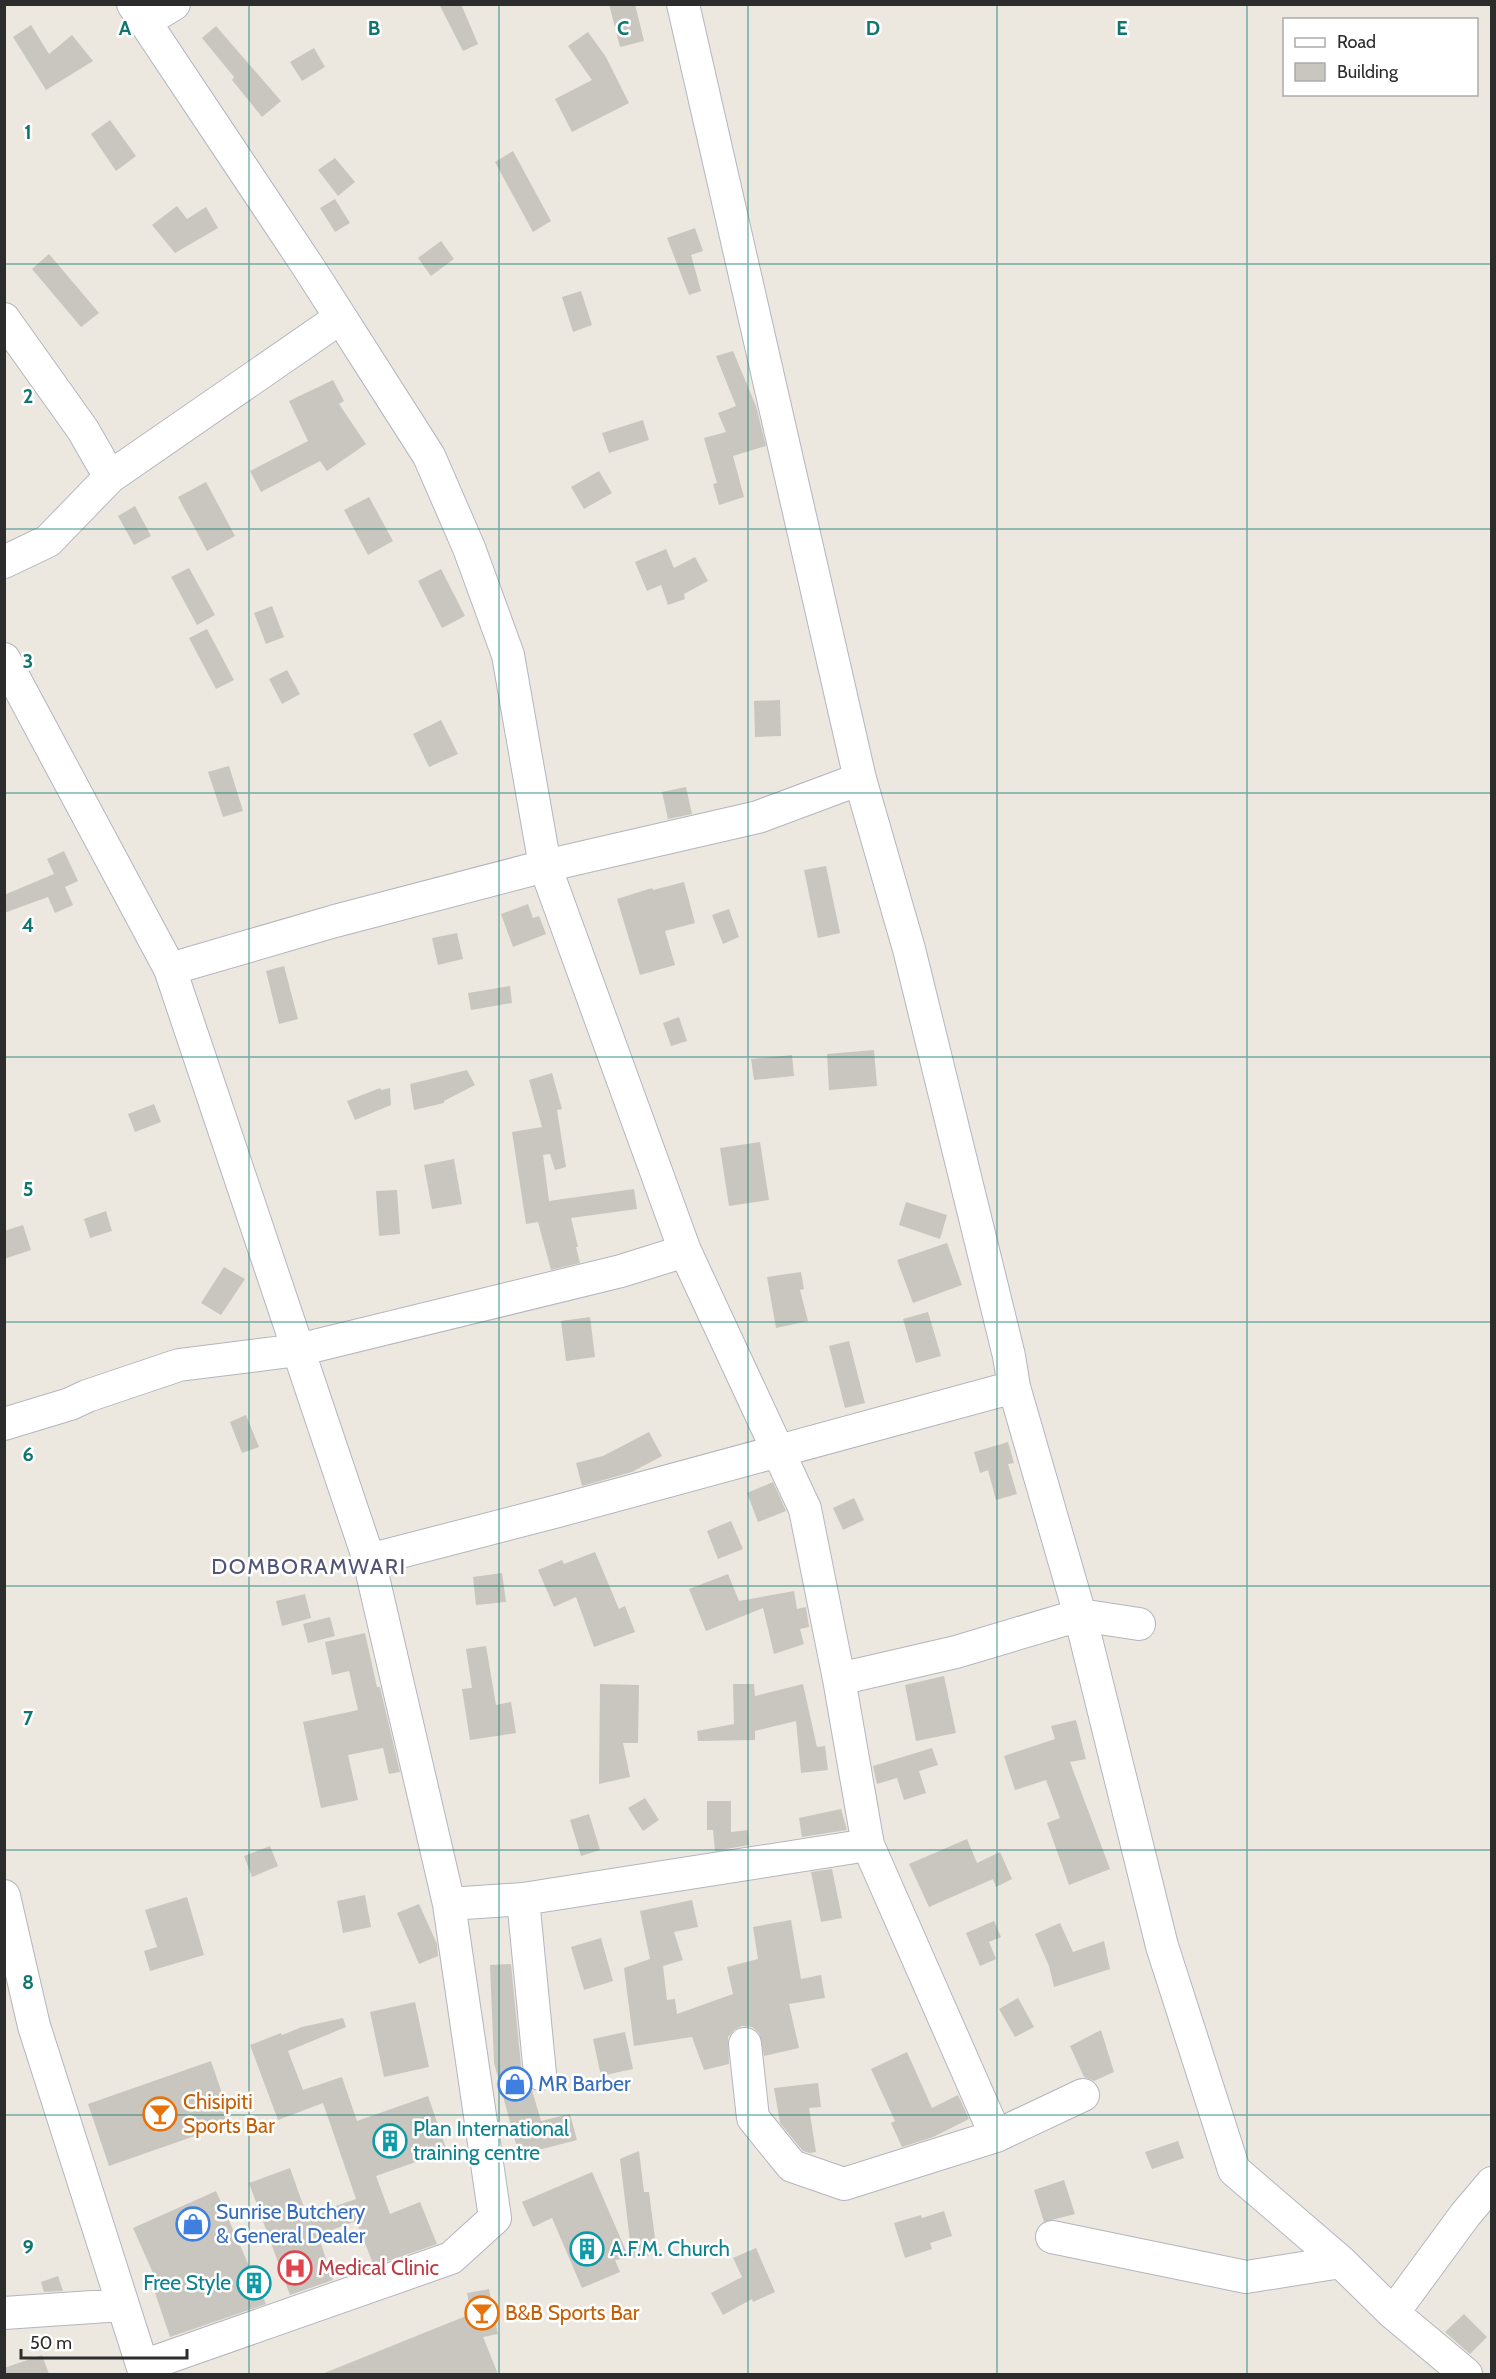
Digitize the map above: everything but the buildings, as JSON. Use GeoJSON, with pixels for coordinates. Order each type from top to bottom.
{"type":"FeatureCollection","features":[{"type":"Feature","properties":{"kind":"street"},"geometry":{"type":"LineString","coordinates":[[174,4],[139,13],[429,456],[469,548],[508,655],[545,866],[685,1251],[805,1509],[839,1679],[868,1845],[996,2136]]}},
{"type":"Feature","properties":{"kind":"street"},"geometry":{"type":"LineString","coordinates":[[683,4],[860,778],[909,949],[1009,1356],[1014,1387],[1080,1615],[1162,1946],[1234,2170],[1341,2262],[1393,2313],[1466,2374]]}},
{"type":"Feature","properties":{"kind":"street"},"geometry":{"type":"LineString","coordinates":[[4,562],[48,541],[110,477],[340,318]]}},
{"type":"Feature","properties":{"kind":"street"},"geometry":{"type":"LineString","coordinates":[[4,319],[83,430],[110,477]]}},
{"type":"Feature","properties":{"kind":"street"},"geometry":{"type":"LineString","coordinates":[[4,659],[170,969],[369,1560],[449,1904],[495,2218],[451,2258],[144,2370],[34,2026],[4,1896]]}},
{"type":"Feature","properties":{"kind":"street"},"geometry":{"type":"LineString","coordinates":[[170,969],[335,921],[545,866],[758,817],[860,778]]}},
{"type":"Feature","properties":{"kind":"street"},"geometry":{"type":"LineString","coordinates":[[4,1424],[70,1404],[87,1396],[179,1365],[298,1350],[621,1271],[685,1251]]}},
{"type":"Feature","properties":{"kind":"street"},"geometry":{"type":"LineString","coordinates":[[369,1560],[779,1452],[1014,1387]]}},
{"type":"Feature","properties":{"kind":"street"},"geometry":{"type":"LineString","coordinates":[[839,1679],[956,1652],[1080,1615],[1139,1624]]}},
{"type":"Feature","properties":{"kind":"street"},"geometry":{"type":"LineString","coordinates":[[449,1904],[522,1899],[868,1845]]}},
{"type":"Feature","properties":{"kind":"street"},"geometry":{"type":"LineString","coordinates":[[522,1899],[540,2074]]}},
{"type":"Feature","properties":{"kind":"street"},"geometry":{"type":"LineString","coordinates":[[745,2044],[753,2118],[792,2166],[844,2184],[996,2136],[1083,2095]]}},
{"type":"Feature","properties":{"kind":"street"},"geometry":{"type":"LineString","coordinates":[[1393,2313],[1491,2183]]}},
{"type":"Feature","properties":{"kind":"street"},"geometry":{"type":"LineString","coordinates":[[1052,2237],[1246,2277],[1341,2262]]}},
{"type":"Feature","properties":{"kind":"street"},"geometry":{"type":"LineString","coordinates":[[4,2313],[122,2306]]}},
{"type":"Feature","properties":{"kind":"place","name":"MR Barber"},"geometry":{"type":"Point","coordinates":[515,2084]}},
{"type":"Feature","properties":{"kind":"place","name":"Chisipiti Sports Bar"},"geometry":{"type":"Point","coordinates":[160,2114]}},
{"type":"Feature","properties":{"kind":"place","name":"Plan International training centre"},"geometry":{"type":"Point","coordinates":[390,2141]}},
{"type":"Feature","properties":{"kind":"place","name":"Sunrise Butchery & General Dealer"},"geometry":{"type":"Point","coordinates":[193,2224]}},
{"type":"Feature","properties":{"kind":"place","name":"A.F.M. Church"},"geometry":{"type":"Point","coordinates":[587,2249]}},
{"type":"Feature","properties":{"kind":"place","name":"Medical Clinic"},"geometry":{"type":"Point","coordinates":[295,2268]}},
{"type":"Feature","properties":{"kind":"place","name":"Free Style"},"geometry":{"type":"Point","coordinates":[254,2283]}},
{"type":"Feature","properties":{"kind":"place","name":"B&B Sports Bar"},"geometry":{"type":"Point","coordinates":[482,2313]}},
{"type":"Feature","properties":{"kind":"district","name":"DOMBORAMWARI"},"geometry":{"type":"Point","coordinates":[309,1566]}}]}
